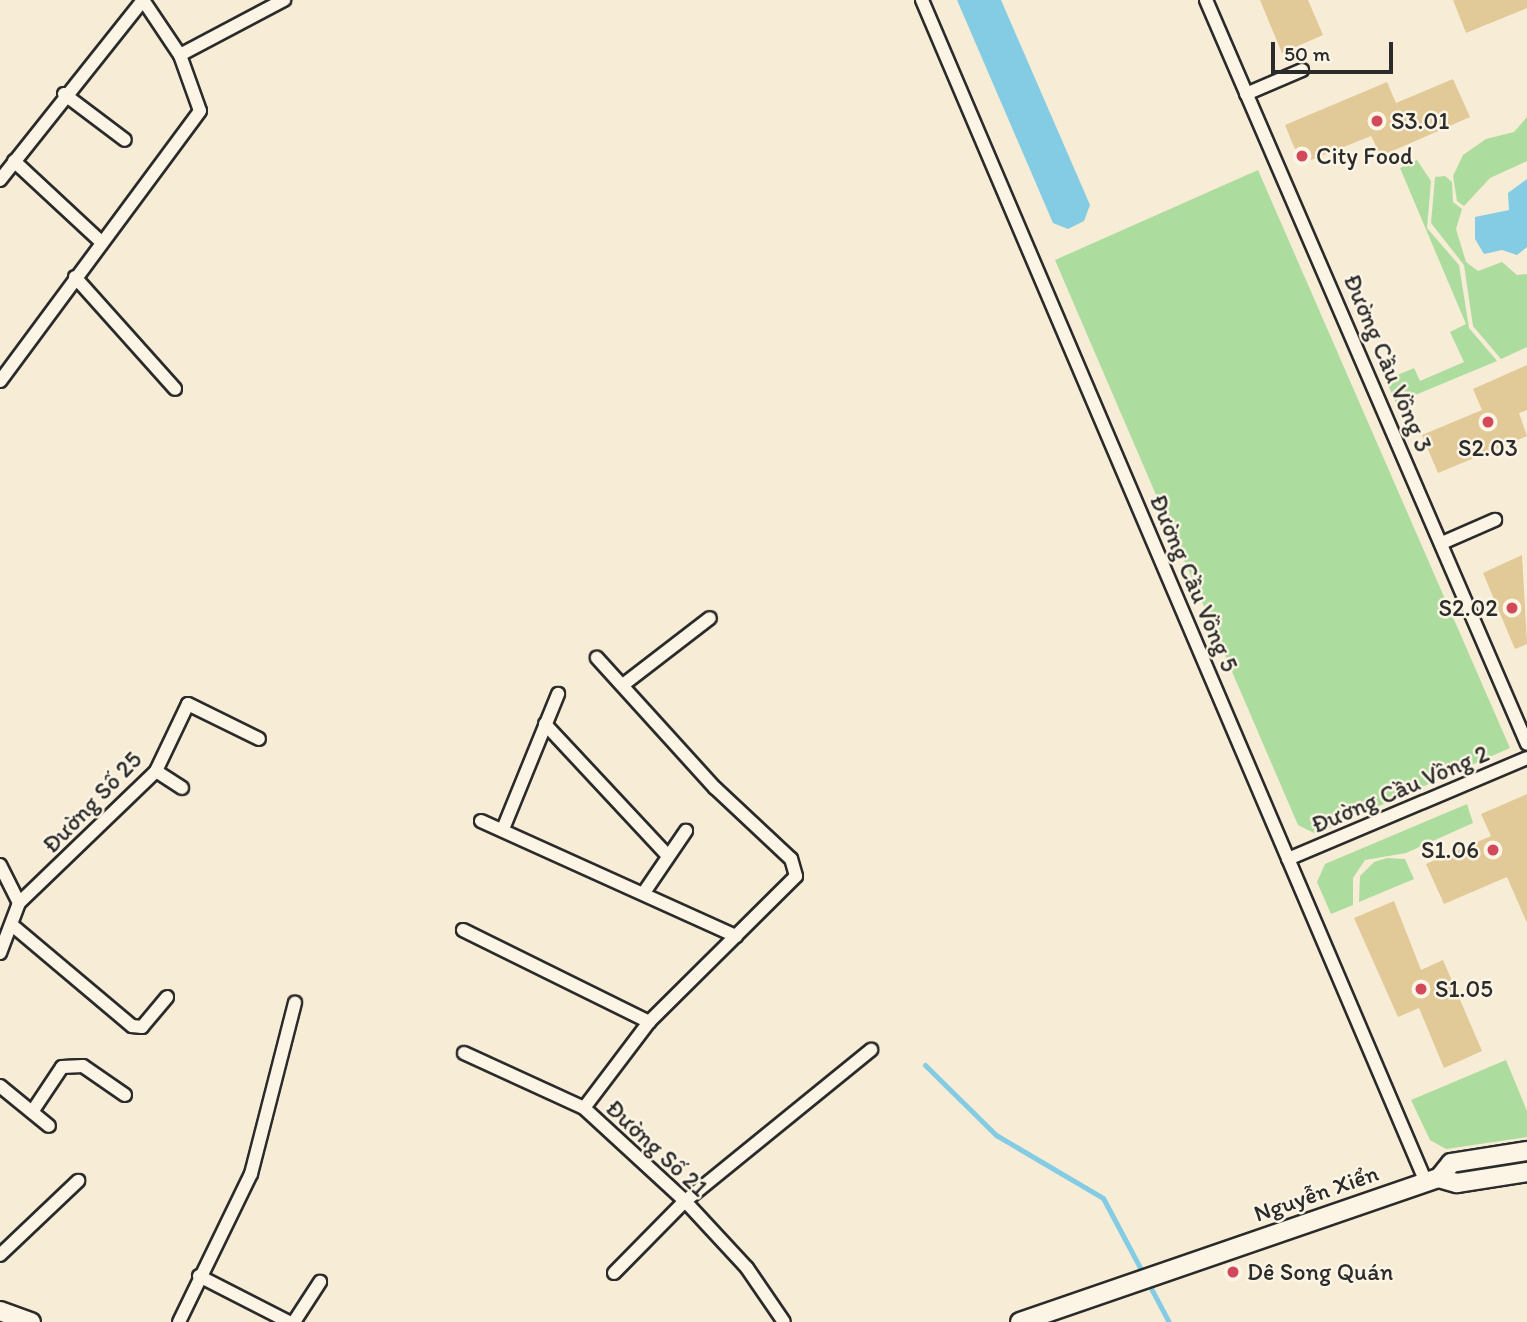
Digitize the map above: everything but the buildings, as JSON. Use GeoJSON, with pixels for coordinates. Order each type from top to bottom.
{"type":"FeatureCollection","features":[{"type":"Feature","properties":{"kind":"main road","name":"Nguyễn Xiển"},"geometry":{"type":"LineString","coordinates":[[1020,1322],[1433,1180],[1451,1163],[1527,1151]]}},
{"type":"Feature","properties":{"kind":"main road","name":"Nguyễn Xiển"},"geometry":{"type":"LineString","coordinates":[[1433,1180],[1457,1183],[1527,1172]]}},
{"type":"Feature","properties":{"kind":"main road"},"geometry":{"type":"LineString","coordinates":[[0,1311],[31,1322]]}},
{"type":"Feature","properties":{"kind":"street"},"geometry":{"type":"LineString","coordinates":[[0,180],[64,94],[143,0],[180,55],[200,111],[100,241],[0,381]]}},
{"type":"Feature","properties":{"kind":"street"},"geometry":{"type":"LineString","coordinates":[[180,55],[284,0]]}},
{"type":"Feature","properties":{"kind":"street","name":"Đường Cầu Vồng 5"},"geometry":{"type":"LineString","coordinates":[[922,0],[1289,859],[1433,1180]]}},
{"type":"Feature","properties":{"kind":"street","name":"Đường Cầu Vồng 3"},"geometry":{"type":"LineString","coordinates":[[1206,0],[1527,744]]}},
{"type":"Feature","properties":{"kind":"street"},"geometry":{"type":"LineString","coordinates":[[1246,94],[1302,70]]}},
{"type":"Feature","properties":{"kind":"street"},"geometry":{"type":"LineString","coordinates":[[64,94],[125,141]]}},
{"type":"Feature","properties":{"kind":"street"},"geometry":{"type":"LineString","coordinates":[[14,161],[100,241]]}},
{"type":"Feature","properties":{"kind":"street"},"geometry":{"type":"LineString","coordinates":[[75,277],[175,389]]}},
{"type":"Feature","properties":{"kind":"street"},"geometry":{"type":"LineString","coordinates":[[1442,543],[1495,520]]}},
{"type":"Feature","properties":{"kind":"street"},"geometry":{"type":"LineString","coordinates":[[624,684],[710,618]]}},
{"type":"Feature","properties":{"kind":"street"},"geometry":{"type":"LineString","coordinates":[[584,1108],[649,1022],[789,887],[796,876],[791,859],[715,788],[624,684],[597,658]]}},
{"type":"Feature","properties":{"kind":"street"},"geometry":{"type":"LineString","coordinates":[[503,828],[558,694]]}},
{"type":"Feature","properties":{"kind":"street","name":"Đường Số 25"},"geometry":{"type":"LineString","coordinates":[[0,953],[19,903],[156,771],[188,704],[259,739]]}},
{"type":"Feature","properties":{"kind":"street"},"geometry":{"type":"LineString","coordinates":[[545,724],[667,855]]}},
{"type":"Feature","properties":{"kind":"street","name":"Đường Cầu Vồng 2"},"geometry":{"type":"LineString","coordinates":[[1289,859],[1527,758]]}},
{"type":"Feature","properties":{"kind":"street"},"geometry":{"type":"LineString","coordinates":[[156,771],[182,788]]}},
{"type":"Feature","properties":{"kind":"street"},"geometry":{"type":"LineString","coordinates":[[481,821],[503,828],[645,891],[736,936]]}},
{"type":"Feature","properties":{"kind":"street"},"geometry":{"type":"LineString","coordinates":[[645,891],[667,855],[686,831]]}},
{"type":"Feature","properties":{"kind":"street"},"geometry":{"type":"LineString","coordinates":[[0,865],[19,903]]}},
{"type":"Feature","properties":{"kind":"street"},"geometry":{"type":"LineString","coordinates":[[12,925],[132,1026],[142,1027],[167,997]]}},
{"type":"Feature","properties":{"kind":"street"},"geometry":{"type":"LineString","coordinates":[[463,929],[649,1022]]}},
{"type":"Feature","properties":{"kind":"street"},"geometry":{"type":"LineString","coordinates":[[179,1322],[199,1276],[251,1174],[295,1003]]}},
{"type":"Feature","properties":{"kind":"street"},"geometry":{"type":"LineString","coordinates":[[614,1273],[685,1201],[871,1049]]}},
{"type":"Feature","properties":{"kind":"street","name":"Đường Số 21"},"geometry":{"type":"LineString","coordinates":[[464,1053],[584,1108],[685,1201],[747,1268],[784,1322]]}},
{"type":"Feature","properties":{"kind":"street"},"geometry":{"type":"LineString","coordinates":[[32,1112],[62,1067],[83,1066],[125,1095]]}},
{"type":"Feature","properties":{"kind":"street"},"geometry":{"type":"LineString","coordinates":[[0,1086],[49,1126]]}},
{"type":"Feature","properties":{"kind":"street"},"geometry":{"type":"LineString","coordinates":[[0,1255],[78,1181]]}},
{"type":"Feature","properties":{"kind":"street"},"geometry":{"type":"LineString","coordinates":[[199,1276],[291,1322],[320,1282]]}},
{"type":"Feature","properties":{"kind":"green space"},"geometry":{"type":"Polygon","coordinates":[[[1527,117],[1527,161],[1490,178],[1464,206],[1457,201],[1453,176],[1463,155],[1486,139],[1514,132],[1527,117]]]}},
{"type":"Feature","properties":{"kind":"green space"},"geometry":{"type":"Polygon","coordinates":[[[1417,160],[1431,181],[1427,228],[1459,265],[1469,328],[1497,361],[1396,403],[1386,380],[1414,368],[1420,381],[1464,362],[1450,332],[1466,324],[1400,168],[1417,160]]]}},
{"type":"Feature","properties":{"kind":"green space"},"geometry":{"type":"Polygon","coordinates":[[[1258,170],[1510,748],[1316,834],[1298,825],[1055,260],[1258,170]]]}},
{"type":"Feature","properties":{"kind":"green space"},"geometry":{"type":"Polygon","coordinates":[[[1445,176],[1452,182],[1453,202],[1462,209],[1456,229],[1466,262],[1478,271],[1502,262],[1517,275],[1527,274],[1527,347],[1501,359],[1473,326],[1464,265],[1431,223],[1435,177],[1445,176]]]}},
{"type":"Feature","properties":{"kind":"green space"},"geometry":{"type":"Polygon","coordinates":[[[1467,804],[1473,823],[1406,853],[1365,860],[1353,878],[1353,905],[1331,914],[1317,882],[1325,864],[1467,804]]]}},
{"type":"Feature","properties":{"kind":"green space"},"geometry":{"type":"Polygon","coordinates":[[[1387,858],[1405,859],[1414,879],[1359,902],[1360,876],[1374,862],[1387,858]]]}},
{"type":"Feature","properties":{"kind":"green space"},"geometry":{"type":"Polygon","coordinates":[[[1506,1060],[1527,1111],[1527,1137],[1446,1149],[1430,1140],[1411,1100],[1506,1060]]]}},
{"type":"Feature","properties":{"kind":"water"},"geometry":{"type":"Polygon","coordinates":[[[957,0],[1001,0],[1090,205],[1084,221],[1068,229],[1053,223],[957,0]]]}},
{"type":"Feature","properties":{"kind":"water"},"geometry":{"type":"Polygon","coordinates":[[[1527,179],[1527,247],[1517,255],[1502,250],[1484,254],[1475,239],[1475,217],[1509,210],[1508,193],[1527,179]]]}},
{"type":"Feature","properties":{"kind":"waterway"},"geometry":{"type":"LineString","coordinates":[[925,1065],[996,1135],[1103,1198],[1169,1322]]}},
{"type":"Feature","properties":{"kind":"place","name":"S3.01"},"geometry":{"type":"Point","coordinates":[1377,121]}},
{"type":"Feature","properties":{"kind":"place","name":"City Food"},"geometry":{"type":"Point","coordinates":[1302,156]}},
{"type":"Feature","properties":{"kind":"place","name":"S2.03"},"geometry":{"type":"Point","coordinates":[1488,422]}},
{"type":"Feature","properties":{"kind":"place","name":"S2.02"},"geometry":{"type":"Point","coordinates":[1512,608]}},
{"type":"Feature","properties":{"kind":"place","name":"S1.06"},"geometry":{"type":"Point","coordinates":[1493,850]}},
{"type":"Feature","properties":{"kind":"place","name":"S1.05"},"geometry":{"type":"Point","coordinates":[1421,989]}},
{"type":"Feature","properties":{"kind":"place","name":"Dê Song Quán"},"geometry":{"type":"Point","coordinates":[1233,1272]}}]}
